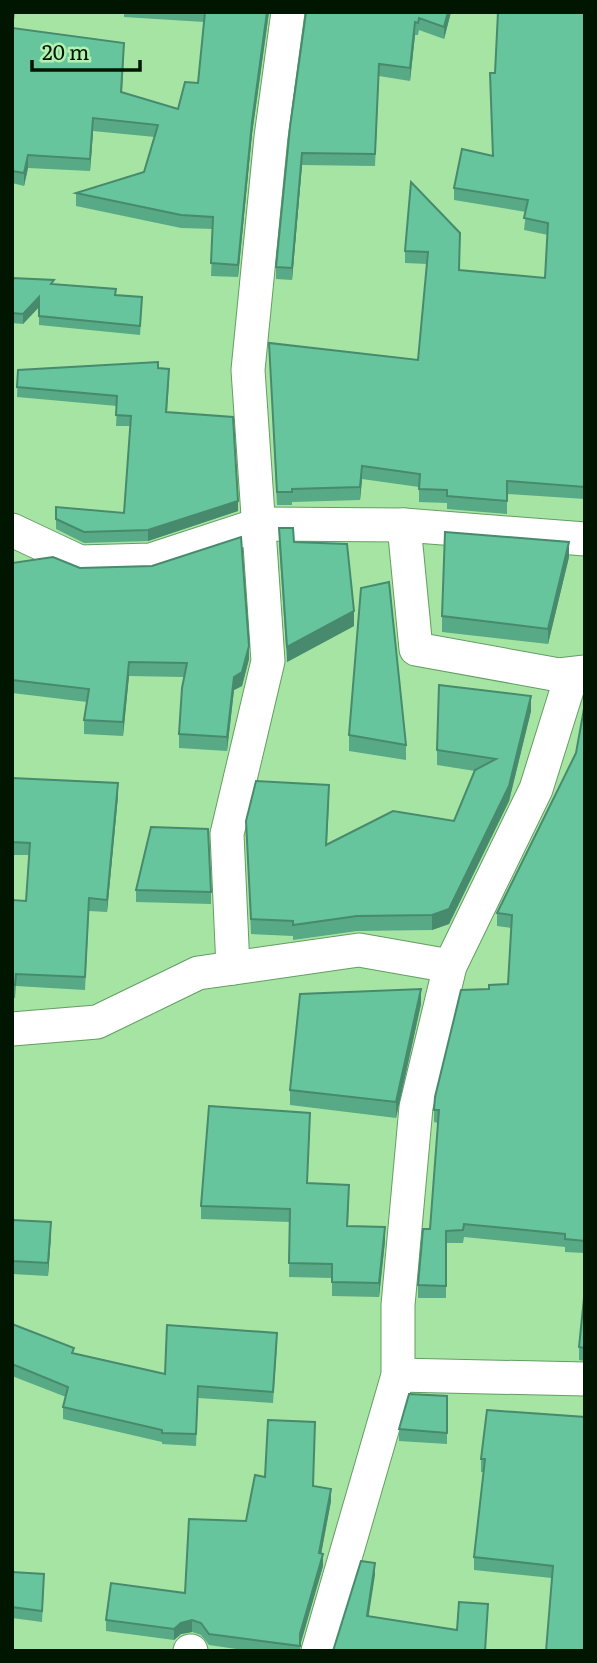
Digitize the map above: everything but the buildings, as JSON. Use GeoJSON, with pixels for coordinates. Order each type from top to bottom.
{"type":"FeatureCollection","features":[{"type":"Feature","properties":{"kind":"street"},"geometry":{"type":"LineString","coordinates":[[233,968],[227,834],[268,661],[261,524],[248,370],[271,136],[288,12]]}},
{"type":"Feature","properties":{"kind":"street"},"geometry":{"type":"LineString","coordinates":[[12,530],[80,562],[151,560],[261,524],[404,525],[585,539]]}},
{"type":"Feature","properties":{"kind":"street"},"geometry":{"type":"LineString","coordinates":[[318,1651],[398,1376],[398,1305],[416,1107],[450,966],[536,789],[579,673],[559,675],[416,649],[404,525]]}},
{"type":"Feature","properties":{"kind":"street"},"geometry":{"type":"LineString","coordinates":[[12,1029],[97,1022],[198,973],[359,950],[450,966]]}},
{"type":"Feature","properties":{"kind":"street"},"geometry":{"type":"LineString","coordinates":[[398,1376],[585,1379]]}}]}
